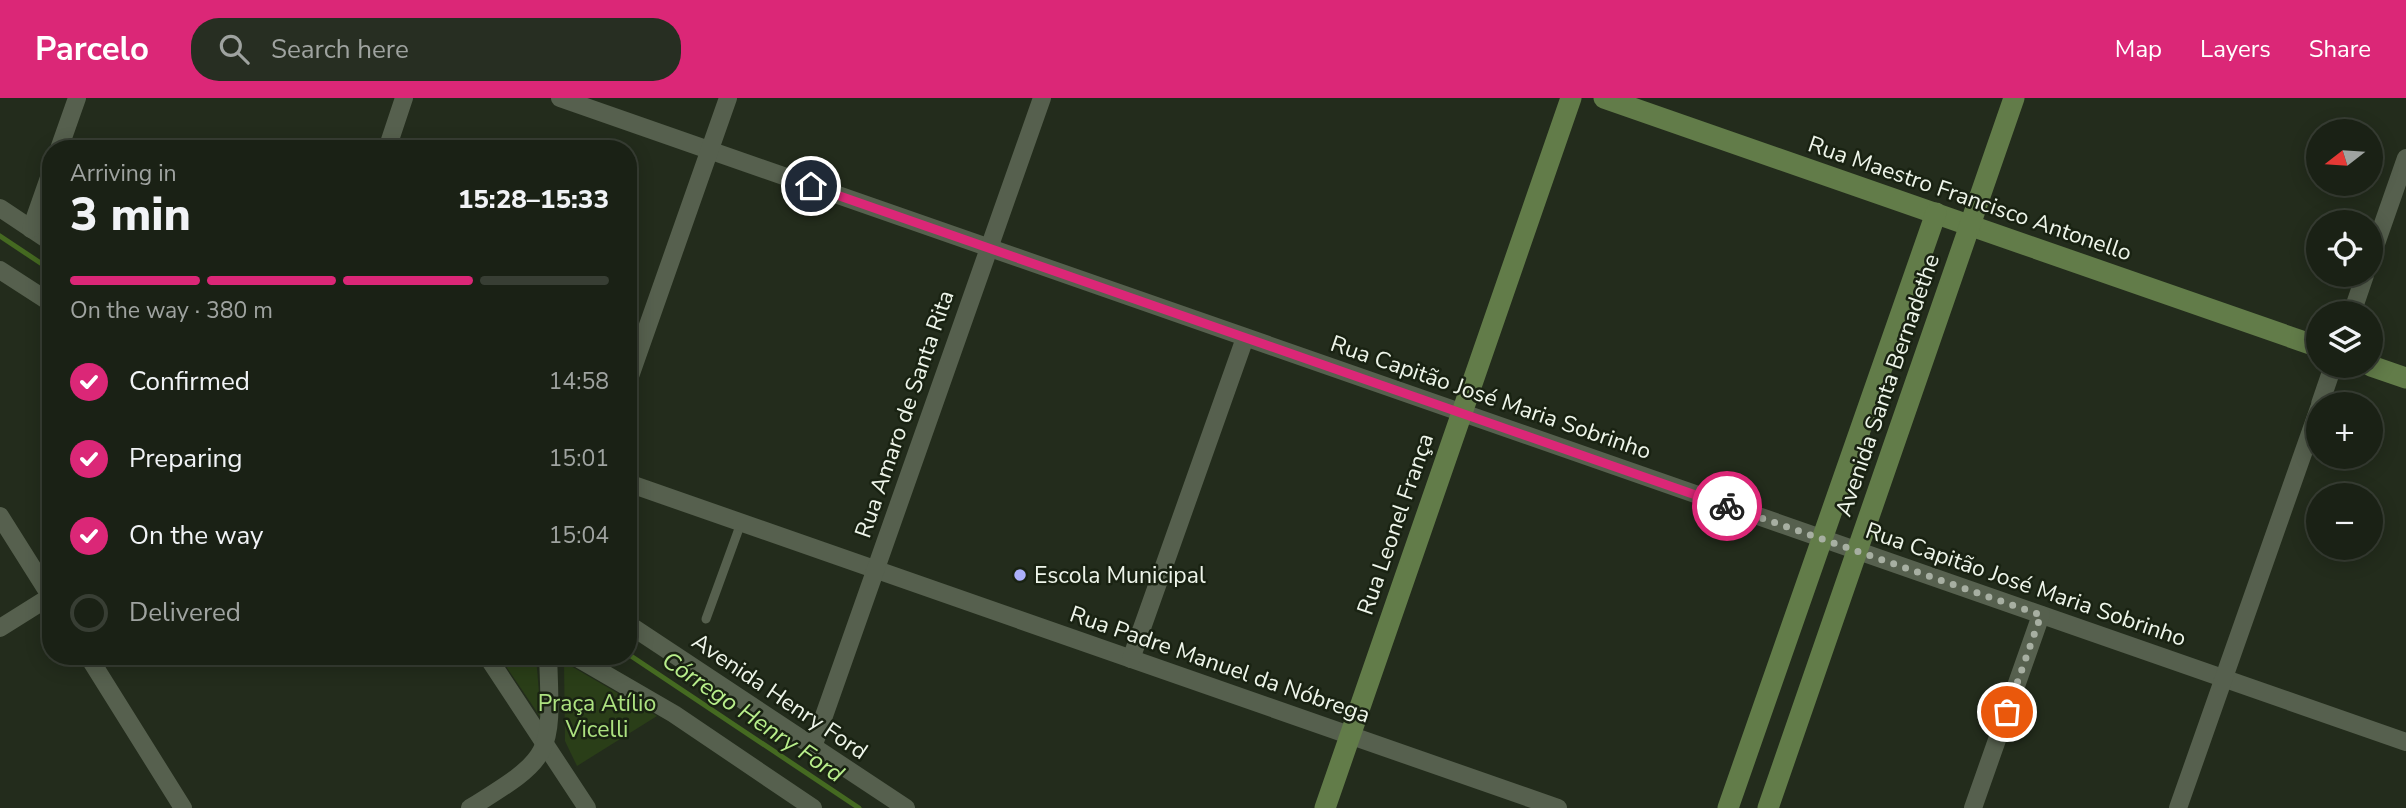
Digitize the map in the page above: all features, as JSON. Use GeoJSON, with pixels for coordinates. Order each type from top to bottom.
{"type":"FeatureCollection","features":[{"type":"Feature","properties":{"kind":"main road","name":"Rua Leonel França"},"geometry":{"type":"LineString","coordinates":[[1325,808],[1571,98]]}},
{"type":"Feature","properties":{"kind":"main road","name":"Rua Maestro Francisco Antonello"},"geometry":{"type":"LineString","coordinates":[[1604,98],[2306,342]]}},
{"type":"Feature","properties":{"kind":"main road","name":"Avenida Santa Bernadethe"},"geometry":{"type":"LineString","coordinates":[[1768,808],[2014,98]]}},
{"type":"Feature","properties":{"kind":"main road","name":"Avenida Santa Bernadethe"},"geometry":{"type":"LineString","coordinates":[[1728,808],[1936,213]]}},
{"type":"Feature","properties":{"kind":"main road"},"geometry":{"type":"LineString","coordinates":[[2383,370],[2406,378]]}},
{"type":"Feature","properties":{"kind":"street"},"geometry":{"type":"LineString","coordinates":[[62,140],[77,98]]}},
{"type":"Feature","properties":{"kind":"street"},"geometry":{"type":"LineString","coordinates":[[390,140],[404,98]]}},
{"type":"Feature","properties":{"kind":"street","name":"Rua Capitão José Maria Sobrinho"},"geometry":{"type":"LineString","coordinates":[[560,98],[2406,742]]}},
{"type":"Feature","properties":{"kind":"street"},"geometry":{"type":"LineString","coordinates":[[637,357],[729,98]]}},
{"type":"Feature","properties":{"kind":"street","name":"Rua Amaro de Santa Rita"},"geometry":{"type":"LineString","coordinates":[[813,747],[1042,98]]}},
{"type":"Feature","properties":{"kind":"street"},"geometry":{"type":"LineString","coordinates":[[2383,224],[2406,158]]}},
{"type":"Feature","properties":{"kind":"street"},"geometry":{"type":"LineString","coordinates":[[31,229],[42,198]]}},
{"type":"Feature","properties":{"kind":"street"},"geometry":{"type":"LineString","coordinates":[[0,208],[42,236]]}},
{"type":"Feature","properties":{"kind":"street"},"geometry":{"type":"LineString","coordinates":[[0,270],[42,297]]}},
{"type":"Feature","properties":{"kind":"street"},"geometry":{"type":"LineString","coordinates":[[1131,659],[1245,338]]}},
{"type":"Feature","properties":{"kind":"street"},"geometry":{"type":"LineString","coordinates":[[2178,808],[2306,443]]}},
{"type":"Feature","properties":{"kind":"street","name":"Rua Padre Manuel da Nóbrega"},"geometry":{"type":"LineString","coordinates":[[637,486],[1350,736],[1532,804],[1558,808]]}},
{"type":"Feature","properties":{"kind":"street"},"geometry":{"type":"LineString","coordinates":[[0,516],[42,583]]}},
{"type":"Feature","properties":{"kind":"street"},"geometry":{"type":"LineString","coordinates":[[0,628],[42,602]]}},
{"type":"Feature","properties":{"kind":"street"},"geometry":{"type":"LineString","coordinates":[[1973,808],[2041,615]]}},
{"type":"Feature","properties":{"kind":"street","name":"Avenida Henry Ford"},"geometry":{"type":"LineString","coordinates":[[637,630],[906,808]]}},
{"type":"Feature","properties":{"kind":"street"},"geometry":{"type":"LineString","coordinates":[[94,665],[183,808]]}},
{"type":"Feature","properties":{"kind":"street"},"geometry":{"type":"LineString","coordinates":[[492,665],[547,743],[587,808]]}},
{"type":"Feature","properties":{"kind":"street"},"geometry":{"type":"LineString","coordinates":[[470,808],[530,769],[547,743],[550,709],[548,665]]}},
{"type":"Feature","properties":{"kind":"street"},"geometry":{"type":"LineString","coordinates":[[590,665],[674,714],[813,808]]}},
{"type":"Feature","properties":{"kind":"lane"},"geometry":{"type":"LineString","coordinates":[[706,619],[741,523]]}},
{"type":"Feature","properties":{"kind":"green space","name":"Praça Atílio Vicelli"},"geometry":{"type":"Polygon","coordinates":[[[505,665],[537,665],[541,718],[505,665]]]}},
{"type":"Feature","properties":{"kind":"green space","name":"Praça Atílio Vicelli"},"geometry":{"type":"Polygon","coordinates":[[[564,665],[569,665],[657,716],[577,766],[565,741],[564,665]]]}},
{"type":"Feature","properties":{"kind":"waterway","name":"Córrego Henry Ford"},"geometry":{"type":"LineString","coordinates":[[0,236],[42,264]]}},
{"type":"Feature","properties":{"kind":"waterway","name":"Córrego Henry Ford"},"geometry":{"type":"LineString","coordinates":[[637,660],[859,808]]}},
{"type":"Feature","properties":{"kind":"way so far"},"geometry":{"type":"LineString","coordinates":[[1727,506],[2041,615],[2007,712]]}},
{"type":"Feature","properties":{"kind":"place","name":"Escola Municipal"},"geometry":{"type":"Point","coordinates":[1020,575]}},
{"type":"Feature","properties":{"kind":"route"},"geometry":{"type":"LineString","coordinates":[[811,186],[1727,506]]}}]}
